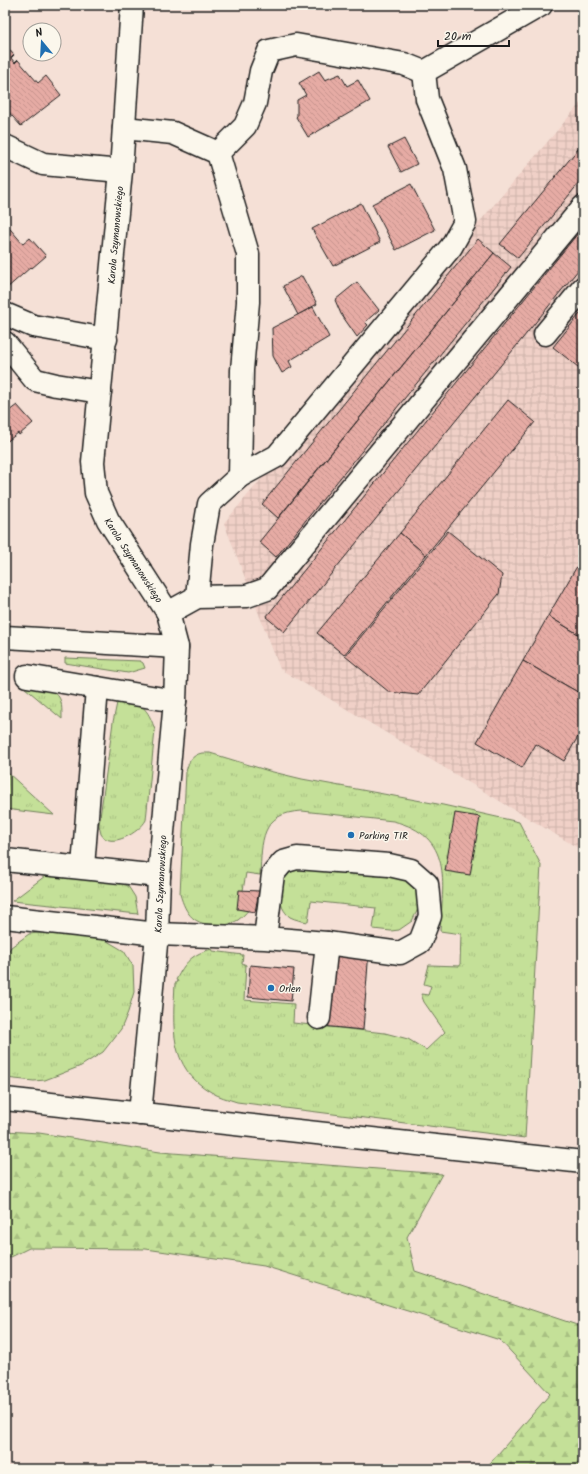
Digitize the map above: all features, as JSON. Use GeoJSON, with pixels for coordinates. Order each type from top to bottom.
{"type":"FeatureCollection","features":[{"type":"Feature","properties":{"kind":"street","name":"Karola Szymanowskiego"},"geometry":{"type":"LineString","coordinates":[[132,5],[121,171],[93,462],[96,493],[108,520],[168,613],[177,647],[175,702],[159,876],[157,934],[140,1114]]}},
{"type":"Feature","properties":{"kind":"street"},"geometry":{"type":"LineString","coordinates":[[424,72],[541,5]]}},
{"type":"Feature","properties":{"kind":"street"},"geometry":{"type":"LineString","coordinates":[[218,153],[245,126],[255,103],[261,71],[270,51],[296,45],[404,64],[424,72]]}},
{"type":"Feature","properties":{"kind":"street"},"geometry":{"type":"LineString","coordinates":[[197,597],[202,544],[209,504],[240,476],[277,456],[451,247],[465,222],[455,169],[427,99],[424,72]]}},
{"type":"Feature","properties":{"kind":"street"},"geometry":{"type":"LineString","coordinates":[[124,128],[172,133],[218,153],[248,254],[248,302],[242,370],[240,476]]}},
{"type":"Feature","properties":{"kind":"street"},"geometry":{"type":"LineString","coordinates":[[5,146],[43,164],[121,171]]}},
{"type":"Feature","properties":{"kind":"street"},"geometry":{"type":"LineString","coordinates":[[168,613],[197,597],[247,596],[267,589],[583,207]]}},
{"type":"Feature","properties":{"kind":"street"},"geometry":{"type":"LineString","coordinates":[[545,334],[583,288]]}},
{"type":"Feature","properties":{"kind":"street"},"geometry":{"type":"LineString","coordinates":[[5,314],[33,326],[106,339]]}},
{"type":"Feature","properties":{"kind":"street"},"geometry":{"type":"LineString","coordinates":[[5,343],[35,380],[100,392]]}},
{"type":"Feature","properties":{"kind":"street"},"geometry":{"type":"LineString","coordinates":[[5,638],[177,647]]}},
{"type":"Feature","properties":{"kind":"street"},"geometry":{"type":"LineString","coordinates":[[27,676],[175,702]]}},
{"type":"Feature","properties":{"kind":"street"},"geometry":{"type":"LineString","coordinates":[[83,867],[97,688]]}},
{"type":"Feature","properties":{"kind":"street"},"geometry":{"type":"LineString","coordinates":[[9,923],[157,934],[265,938],[327,943],[400,953],[420,942],[430,916],[428,884],[411,870],[389,865],[297,858],[283,862],[273,874],[265,938]]}},
{"type":"Feature","properties":{"kind":"street"},"geometry":{"type":"LineString","coordinates":[[5,860],[159,876]]}},
{"type":"Feature","properties":{"kind":"street"},"geometry":{"type":"LineString","coordinates":[[319,1018],[327,943]]}},
{"type":"Feature","properties":{"kind":"street"},"geometry":{"type":"LineString","coordinates":[[5,1099],[583,1162]]}},
{"type":"Feature","properties":{"kind":"shaded area"},"geometry":{"type":"Polygon","coordinates":[[[583,100],[583,851],[280,669],[224,523],[583,100]]]}},
{"type":"Feature","properties":{"kind":"green space"},"geometry":{"type":"Polygon","coordinates":[[[65,658],[140,661],[143,663],[145,668],[128,673],[65,663],[65,658]]]}},
{"type":"Feature","properties":{"kind":"green space"},"geometry":{"type":"Polygon","coordinates":[[[18,682],[47,689],[56,694],[61,701],[62,719],[18,682]]]}},
{"type":"Feature","properties":{"kind":"green space"},"geometry":{"type":"Polygon","coordinates":[[[124,699],[136,703],[145,709],[155,730],[146,820],[138,830],[125,838],[111,840],[105,838],[101,834],[99,825],[113,722],[117,703],[124,699]]]}},
{"type":"Feature","properties":{"kind":"green space"},"geometry":{"type":"Polygon","coordinates":[[[210,753],[269,771],[302,779],[443,805],[519,822],[541,865],[525,1138],[237,1102],[220,1097],[197,1082],[187,1070],[180,1058],[174,1030],[174,1015],[175,983],[178,981],[176,980],[186,964],[199,953],[212,949],[213,951],[243,955],[242,963],[246,965],[244,1000],[294,1004],[293,1023],[385,1033],[408,1039],[426,1050],[445,1032],[424,1002],[421,994],[428,995],[431,986],[424,984],[429,965],[460,966],[461,934],[440,931],[443,879],[440,863],[435,849],[426,838],[413,828],[393,821],[302,811],[288,813],[278,817],[271,823],[266,831],[263,840],[260,875],[246,873],[241,902],[254,904],[240,918],[228,924],[209,925],[197,921],[188,913],[180,894],[186,772],[191,760],[196,755],[210,753]]]}},
{"type":"Feature","properties":{"kind":"green space"},"geometry":{"type":"Polygon","coordinates":[[[8,773],[54,815],[5,809],[8,773]]]}},
{"type":"Feature","properties":{"kind":"green space"},"geometry":{"type":"Polygon","coordinates":[[[305,866],[393,875],[408,880],[418,894],[419,907],[412,921],[399,930],[391,931],[373,929],[376,908],[311,901],[308,922],[294,919],[286,913],[283,908],[280,890],[288,875],[294,870],[305,866]]]}},
{"type":"Feature","properties":{"kind":"green space"},"geometry":{"type":"Polygon","coordinates":[[[53,870],[115,877],[128,886],[135,897],[138,914],[12,901],[53,870]]]}},
{"type":"Feature","properties":{"kind":"green space"},"geometry":{"type":"Polygon","coordinates":[[[57,931],[102,938],[124,951],[133,966],[134,992],[128,1012],[121,1029],[103,1052],[81,1066],[45,1080],[34,1081],[5,1078],[5,957],[11,947],[29,934],[57,931]]]}},
{"type":"Feature","properties":{"kind":"green space"},"geometry":{"type":"Polygon","coordinates":[[[5,1131],[39,1133],[160,1152],[442,1174],[407,1237],[415,1271],[583,1327],[583,1469],[485,1469],[550,1394],[500,1340],[264,1266],[146,1249],[29,1248],[5,1260],[5,1131]]]}},
{"type":"Feature","properties":{"kind":"building"},"geometry":{"type":"Polygon","coordinates":[[[5,45],[14,55],[11,58],[15,63],[18,60],[38,83],[46,76],[61,95],[21,126],[5,108],[5,45]]]}},
{"type":"Feature","properties":{"kind":"building"},"geometry":{"type":"Polygon","coordinates":[[[319,71],[325,80],[340,74],[347,86],[358,80],[370,101],[308,137],[296,117],[297,100],[306,95],[299,83],[319,71]]]}},
{"type":"Feature","properties":{"kind":"building"},"geometry":{"type":"Polygon","coordinates":[[[404,139],[417,164],[401,172],[388,147],[404,139]]]}},
{"type":"Feature","properties":{"kind":"building"},"geometry":{"type":"Polygon","coordinates":[[[583,143],[583,178],[518,258],[500,244],[583,143]]]}},
{"type":"Feature","properties":{"kind":"building"},"geometry":{"type":"Polygon","coordinates":[[[411,184],[435,230],[396,250],[372,204],[411,184]]]}},
{"type":"Feature","properties":{"kind":"building"},"geometry":{"type":"Polygon","coordinates":[[[361,203],[380,242],[333,266],[312,229],[361,203]]]}},
{"type":"Feature","properties":{"kind":"building"},"geometry":{"type":"Polygon","coordinates":[[[5,223],[23,244],[30,238],[46,256],[6,289],[5,223]]]}},
{"type":"Feature","properties":{"kind":"building"},"geometry":{"type":"Polygon","coordinates":[[[583,227],[583,264],[284,632],[266,617],[583,227]]]}},
{"type":"Feature","properties":{"kind":"building"},"geometry":{"type":"Polygon","coordinates":[[[478,239],[494,253],[278,518],[262,504],[478,239]]]}},
{"type":"Feature","properties":{"kind":"building"},"geometry":{"type":"Polygon","coordinates":[[[494,253],[511,267],[276,557],[259,542],[494,253]]]}},
{"type":"Feature","properties":{"kind":"building"},"geometry":{"type":"Polygon","coordinates":[[[302,276],[317,304],[298,315],[283,286],[302,276]]]}},
{"type":"Feature","properties":{"kind":"building"},"geometry":{"type":"Polygon","coordinates":[[[357,282],[379,310],[365,322],[368,325],[357,337],[341,314],[335,300],[357,282]]]}},
{"type":"Feature","properties":{"kind":"building"},"geometry":{"type":"Polygon","coordinates":[[[313,307],[329,337],[289,361],[292,367],[282,373],[273,356],[272,328],[313,307]]]}},
{"type":"Feature","properties":{"kind":"building"},"geometry":{"type":"Polygon","coordinates":[[[583,310],[583,371],[553,347],[583,310]]]}},
{"type":"Feature","properties":{"kind":"building"},"geometry":{"type":"Polygon","coordinates":[[[508,400],[535,422],[426,555],[400,533],[508,400]]]}},
{"type":"Feature","properties":{"kind":"building"},"geometry":{"type":"Polygon","coordinates":[[[17,405],[33,423],[19,435],[18,433],[5,443],[5,406],[9,411],[17,405]]]}},
{"type":"Feature","properties":{"kind":"building"},"geometry":{"type":"Polygon","coordinates":[[[448,531],[502,575],[499,594],[418,695],[389,692],[345,656],[448,531]]]}},
{"type":"Feature","properties":{"kind":"building"},"geometry":{"type":"Polygon","coordinates":[[[400,533],[426,555],[344,655],[317,633],[400,533]]]}},
{"type":"Feature","properties":{"kind":"building"},"geometry":{"type":"Polygon","coordinates":[[[583,556],[583,637],[548,616],[583,556]]]}},
{"type":"Feature","properties":{"kind":"building"},"geometry":{"type":"Polygon","coordinates":[[[548,616],[583,637],[583,695],[523,661],[548,616]]]}},
{"type":"Feature","properties":{"kind":"building"},"geometry":{"type":"Polygon","coordinates":[[[523,661],[583,695],[583,728],[564,761],[536,744],[522,768],[477,742],[523,661]]]}},
{"type":"Feature","properties":{"kind":"building"},"geometry":{"type":"Polygon","coordinates":[[[455,813],[480,817],[470,875],[445,871],[455,813]]]}},
{"type":"Feature","properties":{"kind":"building"},"geometry":{"type":"Polygon","coordinates":[[[239,890],[259,891],[255,912],[237,909],[239,890]]]}},
{"type":"Feature","properties":{"kind":"building"},"geometry":{"type":"Polygon","coordinates":[[[329,946],[369,950],[363,1030],[322,1026],[329,946]]]}},
{"type":"Feature","properties":{"kind":"building"},"geometry":{"type":"Polygon","coordinates":[[[250,965],[294,969],[291,1001],[248,997],[250,965]]]}},
{"type":"Feature","properties":{"kind":"place","name":"Parking TIR"},"geometry":{"type":"Point","coordinates":[351,835]}},
{"type":"Feature","properties":{"kind":"place","name":"Orlen"},"geometry":{"type":"Point","coordinates":[271,988]}}]}
